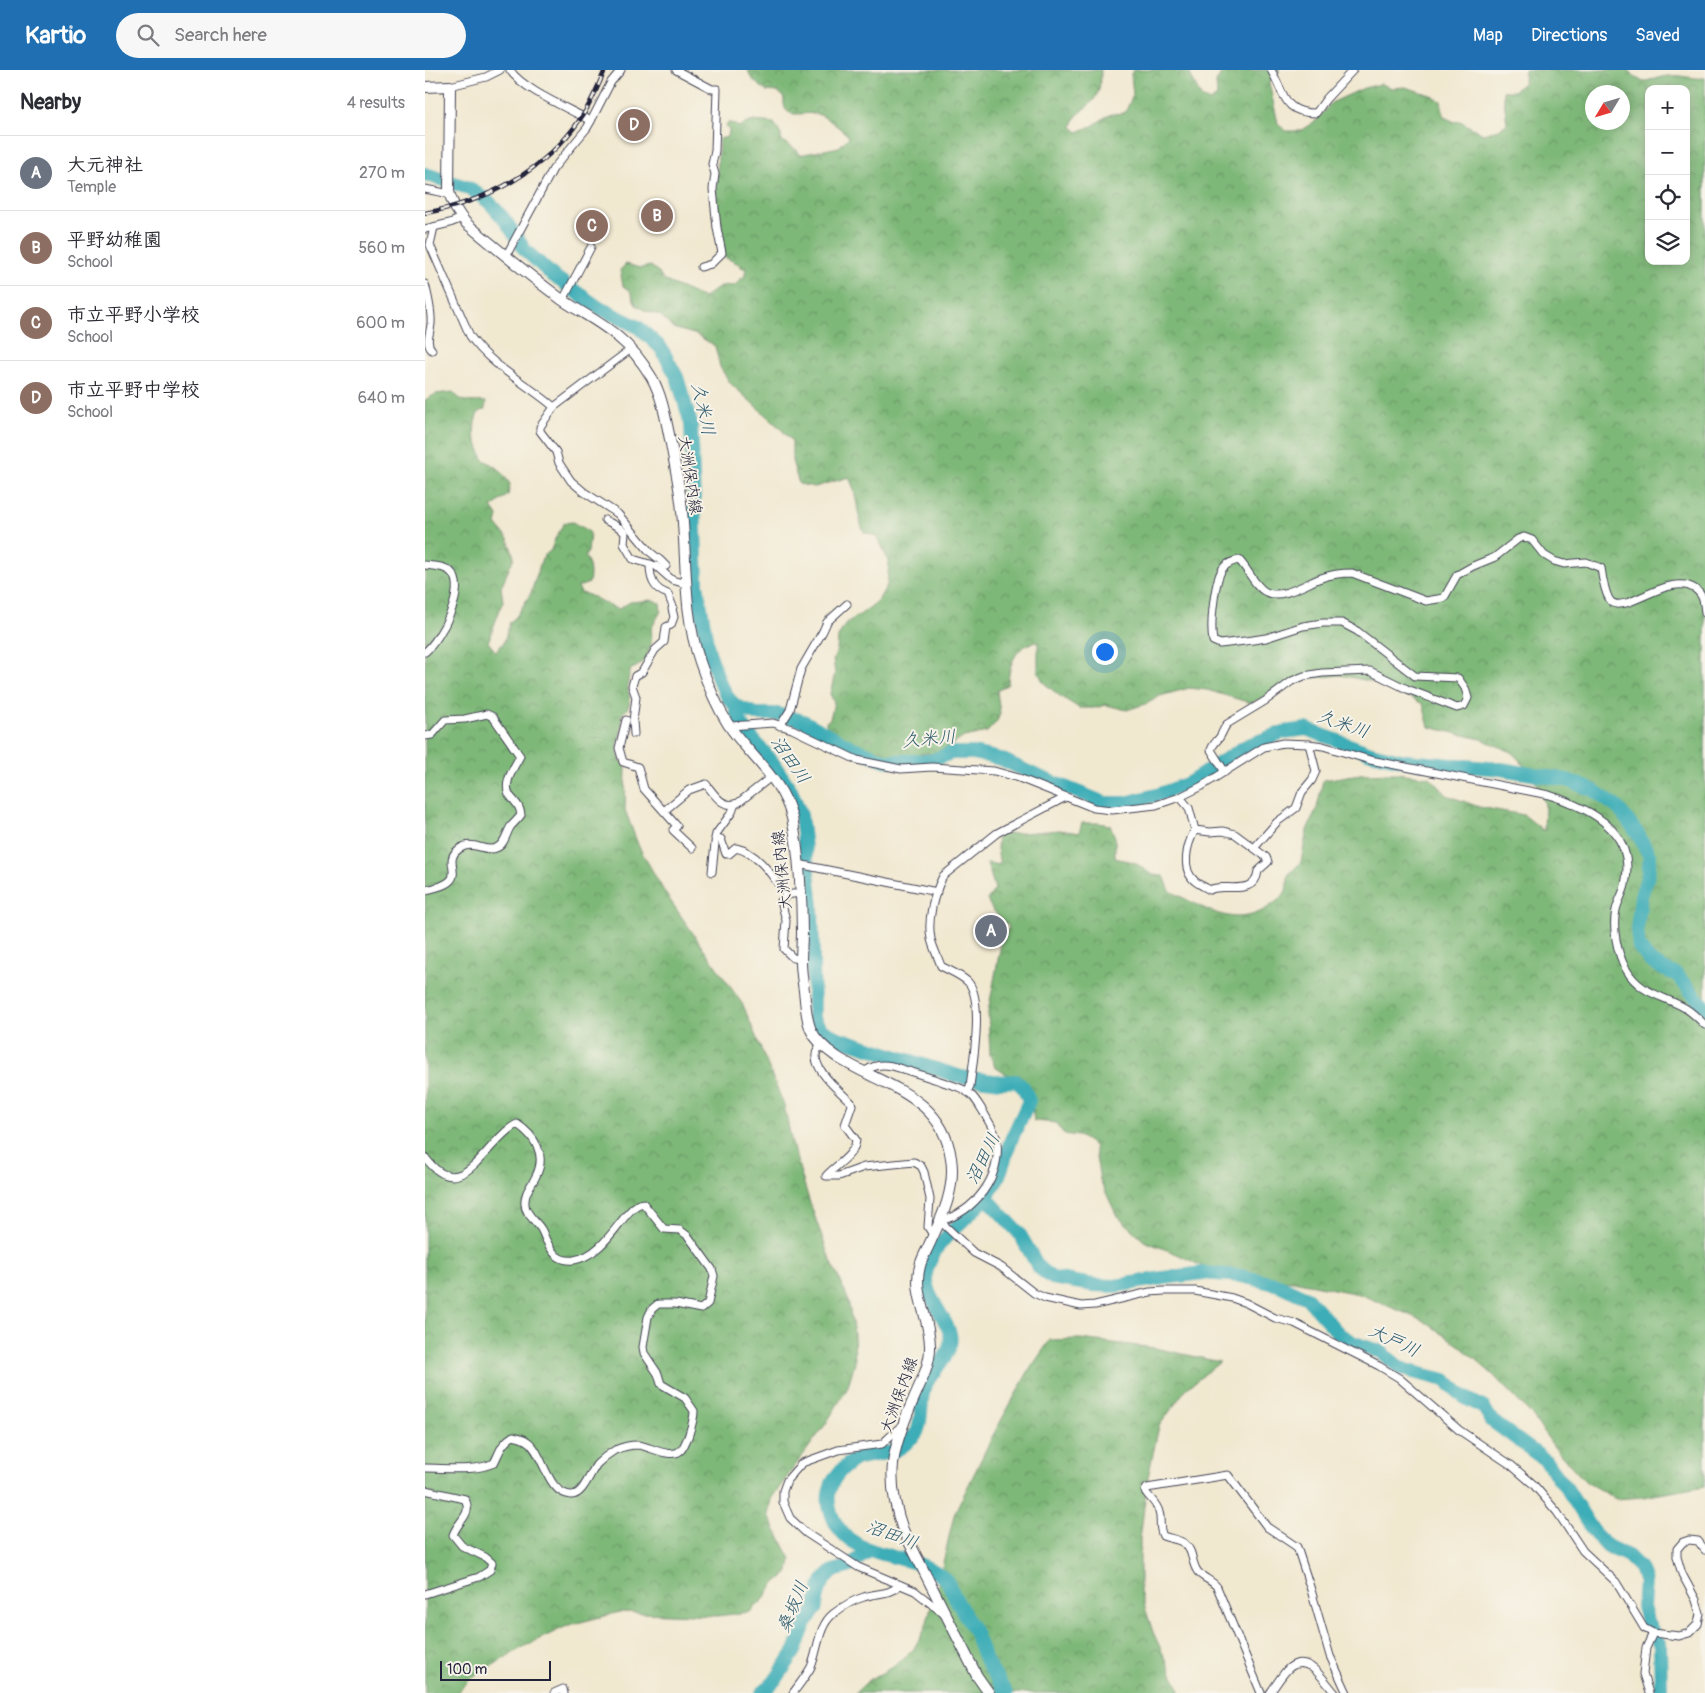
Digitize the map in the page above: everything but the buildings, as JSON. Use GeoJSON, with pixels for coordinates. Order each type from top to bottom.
{"type":"FeatureCollection","features":[{"type":"Feature","properties":{"kind":"main road"},"geometry":{"type":"LineString","coordinates":[[425,87],[450,86]]}},
{"type":"Feature","properties":{"kind":"main road","name":"大洲保内線"},"geometry":{"type":"LineString","coordinates":[[450,86],[449,193],[462,218],[564,298],[619,337],[644,365],[663,402],[682,511],[688,611],[699,659],[718,707],[771,776],[787,802],[792,818],[800,864],[803,930],[801,959],[807,1016],[811,1030],[821,1045],[845,1062],[907,1093],[922,1103],[942,1129],[949,1147],[952,1179],[948,1200],[920,1263],[917,1278],[919,1298],[929,1331],[930,1348],[928,1364],[903,1424],[893,1457],[893,1497],[903,1530],[977,1676],[989,1693]]}},
{"type":"Feature","properties":{"kind":"street"},"geometry":{"type":"LineString","coordinates":[[450,86],[486,77],[500,70]]}},
{"type":"Feature","properties":{"kind":"street"},"geometry":{"type":"LineString","coordinates":[[510,70],[530,88],[591,121]]}},
{"type":"Feature","properties":{"kind":"street"},"geometry":{"type":"LineString","coordinates":[[508,253],[553,169],[587,128],[611,82],[621,70]]}},
{"type":"Feature","properties":{"kind":"street"},"geometry":{"type":"LineString","coordinates":[[677,70],[712,89],[717,89],[715,151],[712,164],[715,174],[713,189],[717,228],[722,253],[711,264],[701,267]]}},
{"type":"Feature","properties":{"kind":"street"},"geometry":{"type":"LineString","coordinates":[[1271,70],[1291,107],[1303,113],[1316,113],[1326,99],[1353,70]]}},
{"type":"Feature","properties":{"kind":"street"},"geometry":{"type":"LineString","coordinates":[[425,81],[425,87]]}},
{"type":"Feature","properties":{"kind":"street"},"geometry":{"type":"LineString","coordinates":[[425,190],[449,193]]}},
{"type":"Feature","properties":{"kind":"street"},"geometry":{"type":"LineString","coordinates":[[425,229],[462,218]]}},
{"type":"Feature","properties":{"kind":"street"},"geometry":{"type":"LineString","coordinates":[[434,227],[430,245],[470,336],[479,349],[554,408]]}},
{"type":"Feature","properties":{"kind":"street"},"geometry":{"type":"LineString","coordinates":[[564,298],[591,247]]}},
{"type":"Feature","properties":{"kind":"street"},"geometry":{"type":"LineString","coordinates":[[425,284],[431,317],[427,341],[428,346],[432,350]]}},
{"type":"Feature","properties":{"kind":"street"},"geometry":{"type":"LineString","coordinates":[[631,349],[554,408],[540,427],[540,432],[557,452],[565,473],[584,492],[618,514],[650,552],[666,566]]}},
{"type":"Feature","properties":{"kind":"street"},"geometry":{"type":"LineString","coordinates":[[605,520],[625,533],[624,544],[633,559],[659,568],[673,580],[686,584]]}},
{"type":"Feature","properties":{"kind":"street"},"geometry":{"type":"LineString","coordinates":[[1223,770],[1211,750],[1227,724],[1265,702],[1292,681],[1304,676],[1322,673],[1370,672],[1407,689],[1457,708],[1463,706],[1468,698],[1465,688],[1458,678],[1415,676],[1357,631],[1342,623],[1303,626],[1266,638],[1253,640],[1220,644],[1213,641],[1211,630],[1212,609],[1218,580],[1223,567],[1232,561],[1239,560],[1265,592],[1273,594],[1282,594],[1321,578],[1339,573],[1352,573],[1426,601],[1444,598],[1457,575],[1495,557],[1518,539],[1524,537],[1532,540],[1544,555],[1554,561],[1564,564],[1586,562],[1601,568],[1608,599],[1611,603],[1620,605],[1667,586],[1679,584],[1700,592],[1704,601],[1705,613]]}},
{"type":"Feature","properties":{"kind":"street"},"geometry":{"type":"LineString","coordinates":[[634,734],[633,721],[636,698],[633,693],[633,683],[635,676],[641,674],[655,650],[664,642],[666,627],[671,625],[674,617],[673,604],[668,594],[660,591],[650,576],[650,564]]}},
{"type":"Feature","properties":{"kind":"street"},"geometry":{"type":"LineString","coordinates":[[425,565],[451,571],[455,579],[455,598],[442,631],[432,646],[425,652]]}},
{"type":"Feature","properties":{"kind":"street"},"geometry":{"type":"LineString","coordinates":[[780,726],[789,710],[801,669],[827,622],[847,604]]}},
{"type":"Feature","properties":{"kind":"street"},"geometry":{"type":"LineString","coordinates":[[425,736],[432,735],[445,720],[465,719],[487,714],[493,717],[519,756],[511,772],[507,793],[520,808],[521,814],[498,848],[492,850],[468,845],[458,850],[454,854],[453,878],[450,883],[425,890]]}},
{"type":"Feature","properties":{"kind":"street"},"geometry":{"type":"LineString","coordinates":[[626,720],[619,748],[623,762],[638,767],[644,788],[677,826],[673,830],[692,848]]}},
{"type":"Feature","properties":{"kind":"street"},"geometry":{"type":"LineString","coordinates":[[732,726],[773,724],[792,729],[857,760],[901,769],[932,767],[994,771],[1019,778],[1094,808],[1112,810],[1156,805],[1180,797],[1223,770],[1273,744],[1309,744],[1370,760],[1549,794],[1574,803],[1594,814],[1621,840],[1628,867],[1626,884],[1617,908],[1615,934],[1625,965],[1633,980],[1645,990],[1685,1008],[1705,1025]]}},
{"type":"Feature","properties":{"kind":"street"},"geometry":{"type":"LineString","coordinates":[[1255,848],[1277,822],[1296,808],[1302,792],[1312,780],[1316,771],[1309,744]]}},
{"type":"Feature","properties":{"kind":"street"},"geometry":{"type":"LineString","coordinates":[[712,872],[717,832],[732,812],[735,804],[771,776]]}},
{"type":"Feature","properties":{"kind":"street"},"geometry":{"type":"LineString","coordinates":[[664,811],[689,790],[706,784],[719,800],[725,804],[735,804]]}},
{"type":"Feature","properties":{"kind":"street"},"geometry":{"type":"LineString","coordinates":[[940,1221],[963,1212],[980,1196],[989,1184],[995,1167],[997,1139],[969,1089],[977,1021],[973,991],[969,983],[962,977],[941,966],[931,938],[931,915],[937,892],[943,876],[997,833],[1066,797]]}},
{"type":"Feature","properties":{"kind":"street"},"geometry":{"type":"LineString","coordinates":[[1180,797],[1189,808],[1195,830],[1186,854],[1188,869],[1194,881],[1210,890],[1213,887],[1232,889],[1244,887],[1257,877],[1258,870],[1268,862],[1266,857],[1235,834],[1223,831],[1195,830]]}},
{"type":"Feature","properties":{"kind":"street"},"geometry":{"type":"LineString","coordinates":[[715,838],[721,840],[726,854],[729,854],[736,848],[752,854],[774,877],[787,895]]}},
{"type":"Feature","properties":{"kind":"street"},"geometry":{"type":"LineString","coordinates":[[800,864],[937,892]]}},
{"type":"Feature","properties":{"kind":"street"},"geometry":{"type":"LineString","coordinates":[[800,894],[787,895],[781,900],[786,920],[784,949],[793,958],[801,959]]}},
{"type":"Feature","properties":{"kind":"street"},"geometry":{"type":"LineString","coordinates":[[821,1045],[817,1049],[815,1056],[819,1069],[851,1102],[852,1105],[845,1125],[857,1140],[853,1150],[826,1176],[839,1176],[864,1166],[914,1162],[919,1164],[924,1172],[928,1188],[930,1199],[928,1227],[933,1235]]}},
{"type":"Feature","properties":{"kind":"street"},"geometry":{"type":"LineString","coordinates":[[864,1072],[870,1066],[883,1064],[969,1089]]}},
{"type":"Feature","properties":{"kind":"street"},"geometry":{"type":"LineString","coordinates":[[425,1157],[439,1172],[451,1176],[459,1174],[478,1163],[498,1139],[517,1124],[538,1146],[541,1166],[525,1196],[525,1205],[528,1213],[541,1230],[552,1253],[567,1261],[588,1255],[607,1240],[630,1211],[638,1204],[643,1203],[664,1229],[680,1230],[688,1236],[712,1269],[714,1276],[708,1302],[701,1308],[666,1303],[658,1304],[651,1309],[644,1338],[644,1354],[661,1384],[685,1398],[694,1411],[691,1429],[681,1450],[675,1454],[668,1454],[638,1445],[626,1446],[615,1451],[597,1464],[582,1490],[577,1494],[571,1495],[552,1482],[533,1446],[528,1441],[513,1436],[501,1447],[494,1463],[488,1466],[425,1468]]}},
{"type":"Feature","properties":{"kind":"street"},"geometry":{"type":"LineString","coordinates":[[940,1221],[974,1253],[1001,1267],[1034,1293],[1045,1298],[1081,1306],[1095,1305],[1150,1292],[1164,1291],[1195,1291],[1232,1298],[1275,1318],[1294,1323],[1379,1366],[1399,1378],[1459,1430],[1511,1465],[1533,1484],[1557,1512],[1583,1552],[1616,1582],[1644,1628],[1653,1633],[1679,1636],[1689,1634],[1698,1624],[1699,1614],[1696,1600],[1683,1574],[1677,1556],[1677,1549],[1683,1542],[1689,1540],[1698,1541],[1705,1550]]}},
{"type":"Feature","properties":{"kind":"street"},"geometry":{"type":"LineString","coordinates":[[903,1424],[882,1444],[837,1450],[802,1463],[787,1480],[783,1491],[783,1502],[790,1518],[806,1533],[858,1567],[915,1591],[947,1615]]}},
{"type":"Feature","properties":{"kind":"street"},"geometry":{"type":"LineString","coordinates":[[1261,1693],[1217,1587],[1199,1573],[1193,1562],[1193,1555],[1185,1543],[1163,1536],[1160,1531],[1159,1509],[1145,1491],[1147,1488],[1229,1475],[1267,1527],[1297,1547],[1330,1656],[1347,1693]]}},
{"type":"Feature","properties":{"kind":"street"},"geometry":{"type":"LineString","coordinates":[[425,1490],[465,1499],[468,1512],[456,1526],[453,1535],[462,1546],[485,1557],[492,1563],[491,1570],[479,1577],[425,1594]]}},
{"type":"Feature","properties":{"kind":"street"},"geometry":{"type":"LineString","coordinates":[[793,1693],[809,1670],[821,1635],[831,1616],[865,1596],[882,1595],[900,1585]]}},
{"type":"Feature","properties":{"kind":"street"},"geometry":{"type":"LineString","coordinates":[[1649,1693],[1643,1674],[1646,1648],[1653,1633]]}},
{"type":"Feature","properties":{"kind":"street"},"geometry":{"type":"LineString","coordinates":[[1270,1693],[1289,1668],[1299,1662],[1307,1664],[1314,1669],[1335,1693]]}},
{"type":"Feature","properties":{"kind":"street"},"geometry":{"type":"LineString","coordinates":[[554,1693],[563,1689],[564,1693]]}},
{"type":"Feature","properties":{"kind":"green space"},"geometry":{"type":"Polygon","coordinates":[[[748,70],[1101,70],[1097,95],[1078,114],[1072,127],[1078,132],[1108,116],[1125,113],[1133,95],[1131,74],[1133,70],[1188,70],[1201,97],[1210,101],[1217,96],[1216,82],[1223,70],[1280,70],[1269,83],[1278,123],[1285,131],[1300,131],[1317,120],[1331,103],[1364,88],[1381,84],[1392,88],[1405,87],[1431,95],[1441,101],[1444,117],[1455,122],[1460,121],[1483,134],[1497,130],[1507,124],[1503,91],[1514,91],[1524,82],[1525,70],[1629,70],[1643,82],[1671,76],[1705,78],[1705,1486],[1643,1497],[1616,1499],[1586,1482],[1557,1451],[1530,1413],[1492,1374],[1460,1346],[1424,1321],[1359,1294],[1293,1281],[1248,1278],[1214,1272],[1144,1241],[1117,1216],[1100,1180],[1094,1145],[1079,1136],[1063,1134],[1057,1123],[1034,1121],[1030,1092],[1019,1078],[1004,1073],[995,1067],[990,1055],[988,1012],[1001,944],[1009,927],[992,909],[987,900],[995,889],[987,863],[1000,865],[997,849],[998,835],[1060,830],[1079,833],[1082,823],[1110,825],[1115,837],[1115,858],[1133,862],[1151,874],[1164,876],[1170,891],[1208,910],[1233,917],[1259,912],[1281,898],[1285,892],[1288,875],[1301,862],[1307,830],[1317,808],[1323,780],[1360,774],[1396,773],[1430,777],[1447,795],[1479,807],[1524,815],[1544,831],[1545,804],[1533,776],[1512,752],[1481,739],[1429,727],[1423,704],[1385,684],[1340,675],[1303,679],[1251,703],[1207,690],[1189,688],[1160,696],[1148,703],[1127,710],[1106,705],[1094,708],[1079,708],[1044,683],[1038,672],[1038,642],[1024,647],[1015,656],[1010,669],[1008,684],[997,691],[1000,714],[997,721],[987,732],[964,737],[948,747],[931,754],[910,756],[870,753],[855,747],[836,732],[827,728],[826,722],[830,719],[834,702],[830,694],[835,673],[833,660],[837,651],[838,637],[846,623],[878,601],[887,585],[889,563],[883,548],[876,536],[864,532],[849,477],[815,487],[799,484],[792,461],[792,441],[730,383],[720,367],[715,346],[697,335],[673,328],[660,315],[646,311],[636,305],[630,291],[623,286],[620,270],[626,264],[640,268],[651,266],[663,280],[704,298],[719,287],[736,285],[741,278],[744,278],[746,269],[724,257],[716,196],[719,139],[728,137],[729,130],[726,127],[728,123],[738,127],[753,121],[774,123],[781,135],[781,140],[798,151],[800,155],[839,147],[849,137],[835,124],[820,115],[796,114],[787,111],[784,106],[784,98],[779,92],[766,91],[751,78],[748,70]]]}},
{"type":"Feature","properties":{"kind":"green space"},"geometry":{"type":"Polygon","coordinates":[[[453,392],[468,402],[486,402],[485,409],[478,413],[474,435],[483,459],[499,469],[510,484],[508,495],[492,507],[498,516],[496,524],[508,539],[514,557],[501,587],[503,601],[488,642],[496,652],[504,642],[510,622],[516,617],[531,593],[542,558],[551,550],[564,523],[573,522],[590,533],[588,552],[585,556],[589,566],[590,579],[589,583],[578,587],[581,593],[619,609],[630,602],[653,600],[660,603],[661,611],[651,629],[652,635],[648,653],[637,667],[631,669],[628,679],[630,701],[627,709],[621,715],[622,723],[618,754],[626,767],[625,810],[639,847],[665,893],[743,1005],[784,1105],[792,1144],[809,1200],[828,1254],[848,1299],[854,1334],[855,1362],[847,1389],[825,1425],[771,1499],[768,1515],[791,1559],[789,1572],[773,1585],[764,1599],[750,1612],[717,1616],[620,1612],[569,1625],[525,1646],[473,1677],[457,1693],[425,1693],[425,400],[436,394],[453,392]]]}},
{"type":"Feature","properties":{"kind":"green space"},"geometry":{"type":"Polygon","coordinates":[[[1080,1339],[1155,1348],[1220,1362],[1186,1389],[1159,1426],[1148,1477],[1140,1539],[1140,1592],[1153,1632],[1181,1693],[855,1693],[869,1680],[893,1667],[913,1650],[925,1629],[954,1515],[992,1437],[1028,1372],[1050,1340],[1080,1339]]]}},
{"type":"Feature","properties":{"kind":"waterway","name":"久米川"},"geometry":{"type":"LineString","coordinates":[[425,174],[469,188],[489,202],[504,219],[525,250],[552,275],[598,307],[638,327],[661,348],[677,377],[691,424],[697,584],[708,649],[719,681],[729,699],[736,706],[756,714],[778,714],[803,721],[851,747],[887,761],[930,761],[951,753],[973,753],[1001,759],[1037,776],[1105,803],[1126,803],[1160,794],[1189,783],[1248,745],[1284,732],[1306,729],[1371,753],[1405,761],[1501,769],[1567,780],[1593,790],[1618,808],[1638,834],[1650,857],[1648,875],[1641,896],[1637,929],[1639,947],[1650,961],[1677,975],[1705,1008]]}},
{"type":"Feature","properties":{"kind":"waterway","name":"沼田川"},"geometry":{"type":"LineString","coordinates":[[736,706],[737,716],[746,731],[771,760],[791,790],[801,815],[812,906],[814,1018],[818,1026],[841,1039],[961,1077],[1001,1082],[1016,1081],[1024,1088],[1029,1101],[991,1191],[944,1239],[931,1258],[927,1269],[927,1286],[947,1326],[951,1342],[946,1356],[931,1375],[924,1389],[920,1422],[916,1433],[898,1449],[852,1461],[840,1471],[832,1483],[829,1496],[830,1511],[833,1518],[841,1532],[853,1542],[866,1549],[927,1567],[945,1579],[974,1631],[987,1663],[1006,1693]]}},
{"type":"Feature","properties":{"kind":"waterway","name":"大戸川"},"geometry":{"type":"LineString","coordinates":[[986,1197],[1019,1233],[1039,1268],[1052,1278],[1093,1285],[1115,1286],[1203,1273],[1241,1276],[1279,1285],[1307,1298],[1339,1334],[1354,1343],[1381,1352],[1399,1367],[1445,1380],[1464,1397],[1484,1408],[1492,1421],[1545,1460],[1567,1489],[1595,1534],[1607,1546],[1628,1556],[1640,1568],[1645,1582],[1643,1607],[1647,1621],[1660,1645],[1661,1693]]}},
{"type":"Feature","properties":{"kind":"waterway","name":"桑坂川"},"geometry":{"type":"LineString","coordinates":[[762,1693],[777,1678],[795,1651],[805,1624],[815,1610],[819,1591],[824,1580],[833,1571],[848,1567],[870,1550]]}},
{"type":"Feature","properties":{"kind":"railway"},"geometry":{"type":"LineString","coordinates":[[425,213],[448,208],[492,192],[532,168],[550,154],[581,118],[605,70]]}},
{"type":"Feature","properties":{"kind":"place","name":"市立平野中学校"},"geometry":{"type":"Point","coordinates":[634,125]}},
{"type":"Feature","properties":{"kind":"place","name":"平野幼稚園"},"geometry":{"type":"Point","coordinates":[657,216]}},
{"type":"Feature","properties":{"kind":"place","name":"市立平野小学校"},"geometry":{"type":"Point","coordinates":[592,226]}},
{"type":"Feature","properties":{"kind":"place","name":"大元神社"},"geometry":{"type":"Point","coordinates":[991,931]}}]}
